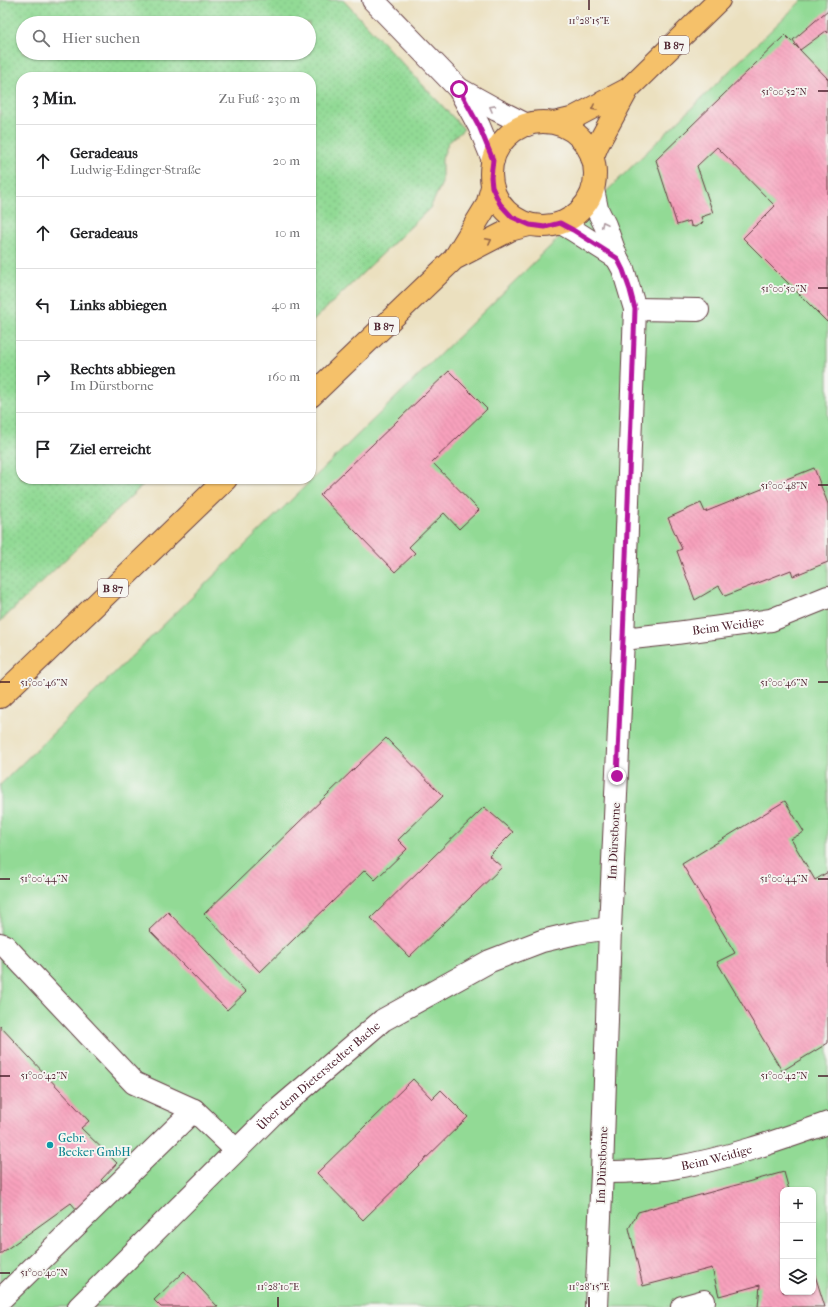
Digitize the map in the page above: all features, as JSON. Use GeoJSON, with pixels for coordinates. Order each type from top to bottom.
{"type":"FeatureCollection","features":[{"type":"Feature","properties":{"kind":"main road","name":"B 87"},"geometry":{"type":"LineString","coordinates":[[592,158],[598,144],[628,90],[719,0]]}},
{"type":"Feature","properties":{"kind":"main road","name":"B 87"},"geometry":{"type":"LineString","coordinates":[[554,124],[578,115],[628,90]]}},
{"type":"Feature","properties":{"kind":"main road","name":"B 87"},"geometry":{"type":"LineString","coordinates":[[536,123],[554,124],[571,130],[586,146],[592,158],[595,174],[593,189],[581,210],[570,219],[545,227],[530,225],[512,217],[500,204],[492,187],[491,177],[493,160],[502,142],[517,129],[536,123]]}},
{"type":"Feature","properties":{"kind":"main road","name":"B 87"},"geometry":{"type":"LineString","coordinates":[[316,391],[454,258],[487,205],[492,187]]}},
{"type":"Feature","properties":{"kind":"main road","name":"B 87"},"geometry":{"type":"LineString","coordinates":[[454,258],[510,230],[530,225]]}},
{"type":"Feature","properties":{"kind":"main road","name":"B 87"},"geometry":{"type":"LineString","coordinates":[[0,697],[221,484]]}},
{"type":"Feature","properties":{"kind":"street"},"geometry":{"type":"LineString","coordinates":[[373,0],[459,89],[479,126],[493,160]]}},
{"type":"Feature","properties":{"kind":"street"},"geometry":{"type":"LineString","coordinates":[[459,89],[527,125]]}},
{"type":"Feature","properties":{"kind":"street","name":"Im Dürstborne"},"geometry":{"type":"LineString","coordinates":[[593,189],[597,209],[623,270],[635,309],[596,1307]]}},
{"type":"Feature","properties":{"kind":"street"},"geometry":{"type":"LineString","coordinates":[[560,223],[617,258]]}},
{"type":"Feature","properties":{"kind":"street"},"geometry":{"type":"LineString","coordinates":[[635,309],[698,310]]}},
{"type":"Feature","properties":{"kind":"street","name":"Beim Weidige"},"geometry":{"type":"LineString","coordinates":[[623,639],[771,620],[828,597]]}},
{"type":"Feature","properties":{"kind":"street","name":"Über dem Dieterstedter Bache"},"geometry":{"type":"LineString","coordinates":[[79,1307],[274,1112],[383,1020],[490,961],[542,941],[576,932],[610,928]]}},
{"type":"Feature","properties":{"kind":"street"},"geometry":{"type":"LineString","coordinates":[[0,944],[5,946],[134,1083],[194,1110],[236,1150]]}},
{"type":"Feature","properties":{"kind":"street"},"geometry":{"type":"LineString","coordinates":[[0,1300],[194,1110]]}},
{"type":"Feature","properties":{"kind":"street","name":"Beim Weidige"},"geometry":{"type":"LineString","coordinates":[[602,1172],[645,1171],[679,1166],[736,1153],[828,1123]]}},
{"type":"Feature","properties":{"kind":"street"},"geometry":{"type":"LineString","coordinates":[[682,1307],[704,1301]]}},
{"type":"Feature","properties":{"kind":"green space"},"geometry":{"type":"Polygon","coordinates":[[[0,0],[343,0],[464,129],[448,143],[442,159],[442,183],[430,208],[316,318],[316,72],[16,72],[16,484],[144,484],[0,622],[0,0]]]}},
{"type":"Feature","properties":{"kind":"green space"},"geometry":{"type":"Polygon","coordinates":[[[802,0],[828,0],[828,1307],[0,1307],[0,785],[308,484],[316,484],[316,476],[802,0]]]}},
{"type":"Feature","properties":{"kind":"building"},"geometry":{"type":"Polygon","coordinates":[[[828,10],[828,33],[826,31],[800,50],[793,40],[828,10]]]}},
{"type":"Feature","properties":{"kind":"building"},"geometry":{"type":"Polygon","coordinates":[[[785,35],[828,79],[827,322],[743,238],[775,206],[717,147],[697,166],[713,213],[701,217],[703,222],[695,227],[691,226],[690,221],[677,225],[656,160],[785,35]]]}},
{"type":"Feature","properties":{"kind":"building"},"geometry":{"type":"Polygon","coordinates":[[[449,371],[487,409],[432,462],[479,510],[459,529],[444,513],[409,547],[415,553],[395,572],[320,495],[449,371]]]}},
{"type":"Feature","properties":{"kind":"building"},"geometry":{"type":"Polygon","coordinates":[[[814,468],[828,504],[828,562],[793,576],[791,570],[725,596],[719,586],[695,600],[677,551],[682,549],[668,518],[701,503],[705,512],[814,468]]]}},
{"type":"Feature","properties":{"kind":"building"},"geometry":{"type":"Polygon","coordinates":[[[386,738],[443,796],[398,840],[407,849],[375,880],[365,870],[260,972],[204,914],[386,738]]]}},
{"type":"Feature","properties":{"kind":"building"},"geometry":{"type":"Polygon","coordinates":[[[785,801],[804,832],[791,839],[815,880],[828,872],[828,1043],[782,1071],[717,962],[735,953],[682,864],[785,801]]]}},
{"type":"Feature","properties":{"kind":"building"},"geometry":{"type":"Polygon","coordinates":[[[484,807],[513,832],[489,856],[502,867],[409,957],[371,918],[484,807]]]}},
{"type":"Feature","properties":{"kind":"building"},"geometry":{"type":"Polygon","coordinates":[[[168,912],[246,992],[227,1010],[149,930],[168,912]]]}},
{"type":"Feature","properties":{"kind":"building","name":"Gebr. Becker GmbH"},"geometry":{"type":"Polygon","coordinates":[[[0,1026],[89,1121],[81,1128],[117,1163],[101,1180],[104,1183],[77,1210],[71,1203],[0,1254],[0,1026]]]}},
{"type":"Feature","properties":{"kind":"building"},"geometry":{"type":"Polygon","coordinates":[[[413,1079],[432,1099],[441,1090],[468,1117],[363,1220],[317,1173],[413,1079]]]}},
{"type":"Feature","properties":{"kind":"building"},"geometry":{"type":"Polygon","coordinates":[[[784,1172],[788,1187],[780,1187],[780,1295],[816,1295],[816,1278],[825,1307],[758,1307],[760,1285],[719,1296],[712,1268],[643,1286],[629,1228],[638,1212],[784,1172]]]}},
{"type":"Feature","properties":{"kind":"building"},"geometry":{"type":"Polygon","coordinates":[[[184,1271],[218,1307],[161,1307],[154,1300],[184,1271]]]}},
{"type":"Feature","properties":{"kind":"place","name":"Gebr. Becker GmbH"},"geometry":{"type":"Point","coordinates":[50,1145]}},
{"type":"Feature","properties":{"kind":"route"},"geometry":{"type":"LineString","coordinates":[[459,89],[479,126],[493,160],[491,168],[492,187],[505,211],[512,217],[530,225],[545,227],[560,223],[617,258],[623,270],[635,309],[617,776]]}}]}
